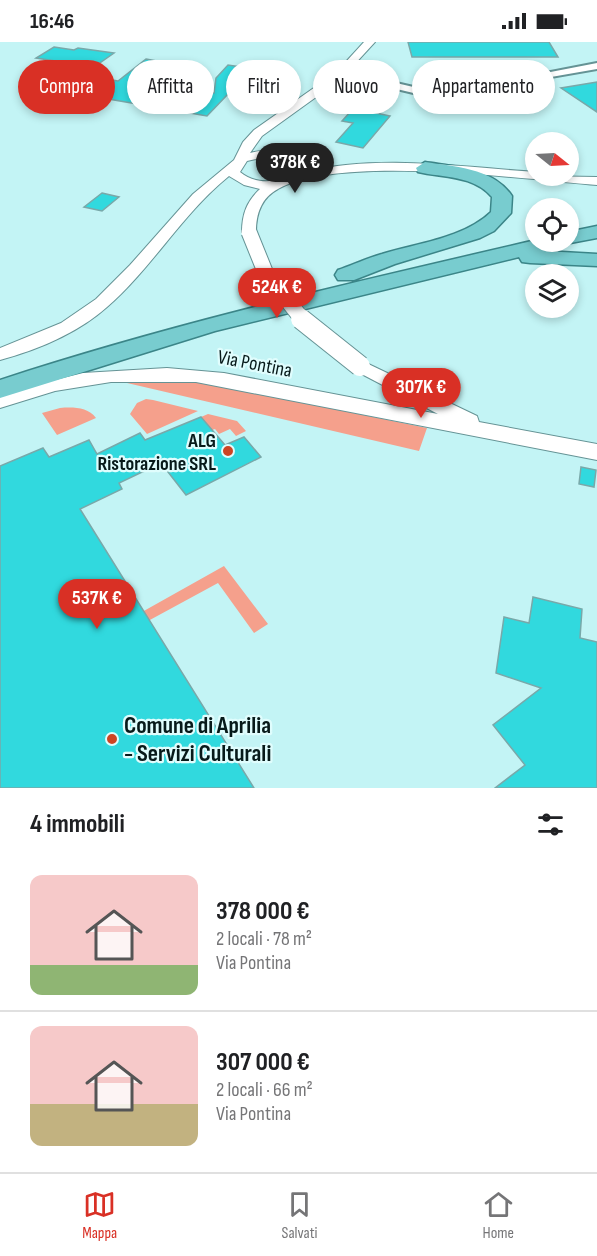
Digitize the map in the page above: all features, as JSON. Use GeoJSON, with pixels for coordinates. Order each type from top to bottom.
{"type":"FeatureCollection","features":[{"type":"Feature","properties":{"kind":"highway"},"geometry":{"type":"LineString","coordinates":[[346,275],[393,257],[474,234],[487,227],[501,213],[502,196],[489,184],[455,172],[426,168]]}},
{"type":"Feature","properties":{"kind":"highway"},"geometry":{"type":"LineString","coordinates":[[579,223],[597,219]]}},
{"type":"Feature","properties":{"kind":"highway"},"geometry":{"type":"LineString","coordinates":[[579,236],[597,232]]}},
{"type":"Feature","properties":{"kind":"highway"},"geometry":{"type":"LineString","coordinates":[[0,372],[69,347],[229,301],[525,236]]}},
{"type":"Feature","properties":{"kind":"highway"},"geometry":{"type":"LineString","coordinates":[[0,388],[183,332],[305,300],[525,249]]}},
{"type":"Feature","properties":{"kind":"highway"},"geometry":{"type":"LineString","coordinates":[[430,272],[526,258],[597,260]]}},
{"type":"Feature","properties":{"kind":"street"},"geometry":{"type":"LineString","coordinates":[[357,60],[370,42]]}},
{"type":"Feature","properties":{"kind":"street"},"geometry":{"type":"LineString","coordinates":[[400,86],[422,92],[597,66]]}},
{"type":"Feature","properties":{"kind":"street"},"geometry":{"type":"LineString","coordinates":[[313,94],[258,133],[243,151],[238,168],[254,253],[280,297],[321,337],[360,366],[438,406],[501,433],[594,451]]}},
{"type":"Feature","properties":{"kind":"street"},"geometry":{"type":"LineString","coordinates":[[290,179],[298,172],[291,159],[278,147],[277,138],[313,97]]}},
{"type":"Feature","properties":{"kind":"street"},"geometry":{"type":"LineString","coordinates":[[0,354],[52,334],[95,309],[118,287],[196,196],[261,153],[333,169]]}},
{"type":"Feature","properties":{"kind":"street"},"geometry":{"type":"LineString","coordinates":[[238,168],[255,184],[276,184],[333,169],[426,168],[597,181]]}},
{"type":"Feature","properties":{"kind":"street"},"geometry":{"type":"LineString","coordinates":[[249,232],[248,221],[254,204],[276,184]]}},
{"type":"Feature","properties":{"kind":"street","name":"Via Pontina"},"geometry":{"type":"LineString","coordinates":[[0,401],[44,387],[91,378],[169,373],[235,381],[501,433]]}},
{"type":"Feature","properties":{"kind":"shaded area"},"geometry":{"type":"Polygon","coordinates":[[[184,378],[427,428],[419,451],[127,383],[184,378]]]}},
{"type":"Feature","properties":{"kind":"shaded area"},"geometry":{"type":"Polygon","coordinates":[[[146,399],[198,411],[147,434],[130,414],[137,403],[146,399]]]}},
{"type":"Feature","properties":{"kind":"shaded area"},"geometry":{"type":"Polygon","coordinates":[[[60,408],[85,410],[96,418],[57,435],[42,413],[60,408]]]}},
{"type":"Feature","properties":{"kind":"shaded area"},"geometry":{"type":"Polygon","coordinates":[[[208,414],[237,421],[246,431],[236,436],[230,429],[219,434],[215,429],[212,430],[201,417],[208,414]]]}},
{"type":"Feature","properties":{"kind":"shaded area"},"geometry":{"type":"Polygon","coordinates":[[[224,566],[268,624],[254,633],[218,583],[148,621],[142,612],[224,566]]]}},
{"type":"Feature","properties":{"kind":"building"},"geometry":{"type":"Polygon","coordinates":[[[408,42],[549,42],[558,57],[412,57],[408,42]]]}},
{"type":"Feature","properties":{"kind":"building"},"geometry":{"type":"Polygon","coordinates":[[[54,47],[114,53],[104,60],[36,58],[54,47]]]}},
{"type":"Feature","properties":{"kind":"building"},"geometry":{"type":"Polygon","coordinates":[[[226,67],[226,96],[214,109],[216,78],[226,67]]]}},
{"type":"Feature","properties":{"kind":"building"},"geometry":{"type":"Polygon","coordinates":[[[127,74],[127,102],[115,100],[115,80],[118,81],[127,74]]]}},
{"type":"Feature","properties":{"kind":"building"},"geometry":{"type":"Polygon","coordinates":[[[597,82],[597,112],[561,88],[597,82]]]}},
{"type":"Feature","properties":{"kind":"building"},"geometry":{"type":"Polygon","coordinates":[[[348,114],[390,116],[363,148],[336,142],[353,123],[342,121],[348,114]]]}},
{"type":"Feature","properties":{"kind":"building"},"geometry":{"type":"Polygon","coordinates":[[[102,193],[119,197],[102,211],[84,207],[102,193]]]}},
{"type":"Feature","properties":{"kind":"building"},"geometry":{"type":"Polygon","coordinates":[[[201,417],[225,445],[244,437],[261,457],[186,495],[161,463],[119,483],[122,489],[80,509],[254,788],[0,788],[0,466],[43,448],[49,457],[89,440],[97,454],[140,433],[145,440],[201,417]]]}},
{"type":"Feature","properties":{"kind":"building"},"geometry":{"type":"Polygon","coordinates":[[[581,467],[596,470],[594,487],[579,484],[581,467]]]}},
{"type":"Feature","properties":{"kind":"building"},"geometry":{"type":"Polygon","coordinates":[[[533,597],[582,609],[580,638],[597,642],[597,788],[495,788],[525,765],[493,725],[541,688],[496,673],[504,617],[529,623],[533,597]]]}},
{"type":"Feature","properties":{"kind":"place","name":"ALG Ristorazione SRL"},"geometry":{"type":"Point","coordinates":[228,451]}},
{"type":"Feature","properties":{"kind":"place","name":"Comune di Aprilia - Servizi Culturali"},"geometry":{"type":"Point","coordinates":[112,739]}}]}
